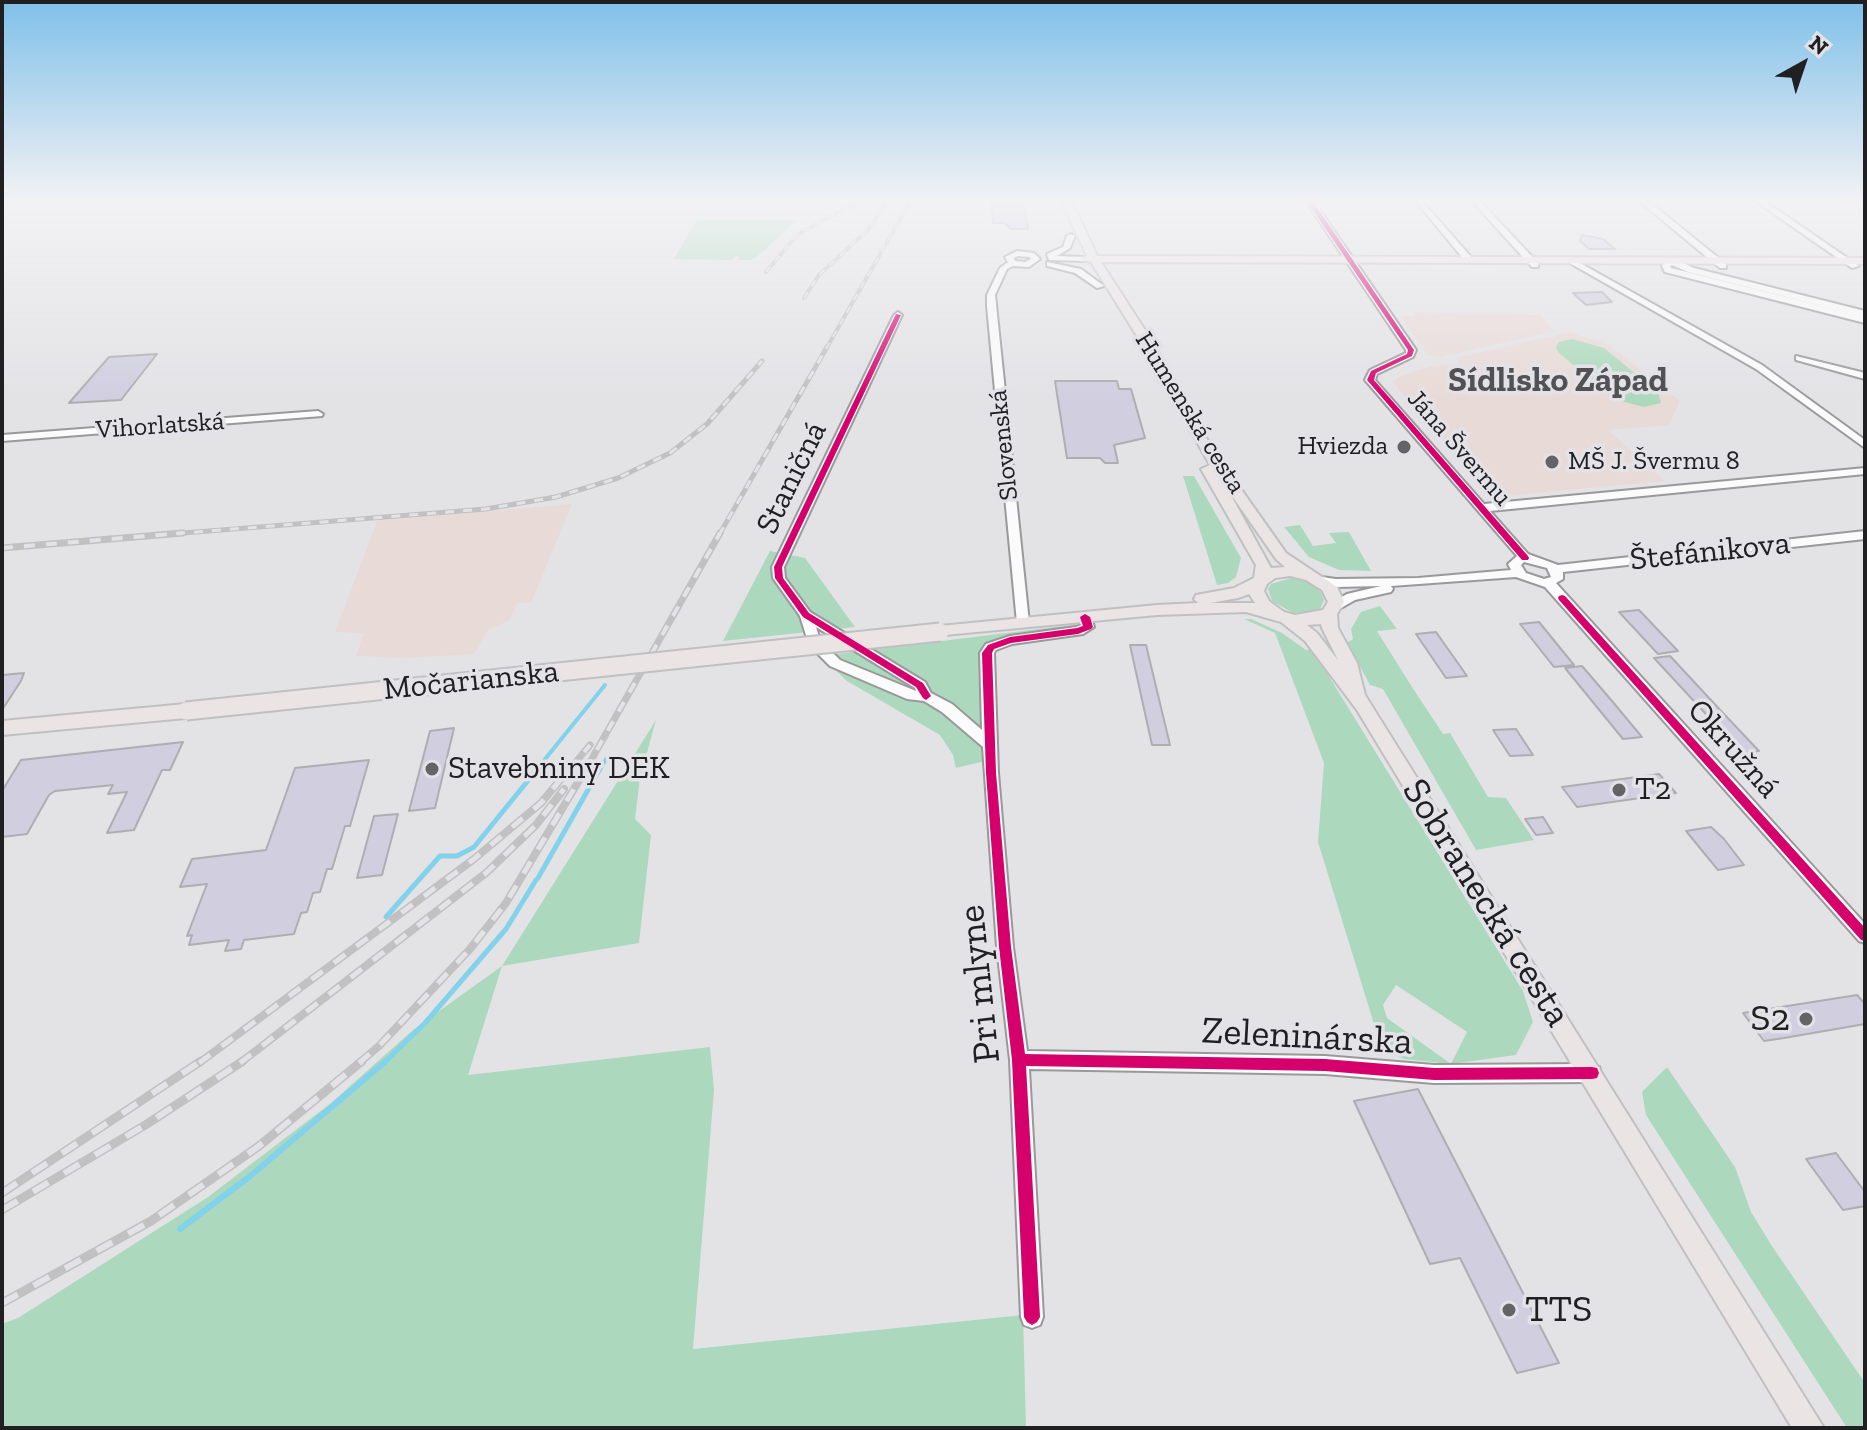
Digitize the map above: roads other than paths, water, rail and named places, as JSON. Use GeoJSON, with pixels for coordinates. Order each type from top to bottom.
{"type":"FeatureCollection","features":[{"type":"Feature","properties":{"kind":"main road","name":"Humenská cesta"},"geometry":{"type":"LineString","coordinates":[[1094,267],[1259,555],[1265,569],[1257,596],[1280,615]]}},
{"type":"Feature","properties":{"kind":"main road"},"geometry":{"type":"LineString","coordinates":[[1106,287],[1121,273],[1141,267]]}},
{"type":"Feature","properties":{"kind":"main road","name":"Humenská cesta"},"geometry":{"type":"LineString","coordinates":[[1106,287],[1146,341],[1205,448],[1281,556],[1332,592],[1332,610]]}},
{"type":"Feature","properties":{"kind":"main road"},"geometry":{"type":"LineString","coordinates":[[1157,610],[1182,602],[1238,593],[1283,571],[1311,576]]}},
{"type":"Feature","properties":{"kind":"main road"},"geometry":{"type":"LineString","coordinates":[[1023,623],[1157,610],[1246,607],[1311,621],[1332,610]]}},
{"type":"Feature","properties":{"kind":"main road","name":"Sobranecká cesta"},"geometry":{"type":"LineString","coordinates":[[1332,610],[1330,628],[1348,663],[1363,705]]}},
{"type":"Feature","properties":{"kind":"main road","name":"Sobranecká cesta"},"geometry":{"type":"LineString","coordinates":[[1280,615],[1311,637],[1363,705],[1809,1428]]}},
{"type":"Feature","properties":{"kind":"main road","name":"Močarianska"},"geometry":{"type":"LineString","coordinates":[[2,728],[1023,623]]}},
{"type":"Feature","properties":{"kind":"street","name":"Slovenská"},"geometry":{"type":"LineString","coordinates":[[1007,267],[991,295],[990,316],[1023,623]]}},
{"type":"Feature","properties":{"kind":"street"},"geometry":{"type":"LineString","coordinates":[[1065,267],[1106,287]]}},
{"type":"Feature","properties":{"kind":"street","name":"Jána Švermu"},"geometry":{"type":"LineString","coordinates":[[1353,267],[1411,350],[1410,355],[1373,372],[1370,380],[1525,558]]}},
{"type":"Feature","properties":{"kind":"street"},"geometry":{"type":"LineString","coordinates":[[1581,267],[1759,367],[1865,445]]}},
{"type":"Feature","properties":{"kind":"street"},"geometry":{"type":"LineString","coordinates":[[1674,267],[1865,320]]}},
{"type":"Feature","properties":{"kind":"street"},"geometry":{"type":"LineString","coordinates":[[1686,267],[1748,288],[1865,314]]}},
{"type":"Feature","properties":{"kind":"street","name":"Staničná"},"geometry":{"type":"LineString","coordinates":[[898,315],[778,567],[779,578],[806,615],[814,642],[835,663],[912,696],[926,696],[947,708],[990,745]]}},
{"type":"Feature","properties":{"kind":"street"},"geometry":{"type":"LineString","coordinates":[[1799,358],[1865,376]]}},
{"type":"Feature","properties":{"kind":"street","name":"Vihorlatská"},"geometry":{"type":"LineString","coordinates":[[2,438],[318,414]]}},
{"type":"Feature","properties":{"kind":"street","name":"Štefánikova"},"geometry":{"type":"LineString","coordinates":[[1482,508],[1573,499],[1608,500],[1665,495],[1865,471]]}},
{"type":"Feature","properties":{"kind":"street"},"geometry":{"type":"LineString","coordinates":[[1573,499],[1584,508]]}},
{"type":"Feature","properties":{"kind":"street"},"geometry":{"type":"LineString","coordinates":[[1549,501],[1559,510]]}},
{"type":"Feature","properties":{"kind":"street","name":"Štefánikova"},"geometry":{"type":"LineString","coordinates":[[1555,569],[1865,535]]}},
{"type":"Feature","properties":{"kind":"street"},"geometry":{"type":"LineString","coordinates":[[1311,576],[1336,583],[1418,582],[1517,573],[1532,581],[1549,583],[1557,579],[1555,569],[1541,560],[1525,558],[1515,562],[1517,573]]}},
{"type":"Feature","properties":{"kind":"street"},"geometry":{"type":"LineString","coordinates":[[1332,610],[1351,597],[1418,582]]}},
{"type":"Feature","properties":{"kind":"street","name":"Okružná"},"geometry":{"type":"LineString","coordinates":[[1549,583],[1865,936]]}},
{"type":"Feature","properties":{"kind":"street","name":"Staničná"},"geometry":{"type":"LineString","coordinates":[[806,615],[920,685],[926,696]]}},
{"type":"Feature","properties":{"kind":"street","name":"Pri mlyne"},"geometry":{"type":"LineString","coordinates":[[1032,1317],[1019,1060],[1005,947],[990,745],[987,653],[991,647],[1010,640],[1078,631],[1088,627],[1085,617]]}},
{"type":"Feature","properties":{"kind":"street","name":"Zeleninárska"},"geometry":{"type":"LineString","coordinates":[[1019,1060],[1325,1065],[1434,1074],[1592,1073]]}},
{"type":"Feature","properties":{"kind":"waterway"},"geometry":{"type":"LineString","coordinates":[[537,769],[605,685]]}},
{"type":"Feature","properties":{"kind":"waterway"},"geometry":{"type":"LineString","coordinates":[[600,769],[606,759]]}},
{"type":"Feature","properties":{"kind":"waterway"},"geometry":{"type":"LineString","coordinates":[[386,917],[440,856],[457,856],[474,847],[539,767]]}},
{"type":"Feature","properties":{"kind":"waterway"},"geometry":{"type":"LineString","coordinates":[[538,878],[601,767]]}},
{"type":"Feature","properties":{"kind":"waterway"},"geometry":{"type":"LineString","coordinates":[[384,1063],[425,1023],[506,929],[536,880]]}},
{"type":"Feature","properties":{"kind":"waterway"},"geometry":{"type":"LineString","coordinates":[[180,1229],[249,1177],[386,1061]]}},
{"type":"Feature","properties":{"kind":"railway"},"geometry":{"type":"LineString","coordinates":[[766,272],[770,267]]}},
{"type":"Feature","properties":{"kind":"railway"},"geometry":{"type":"LineString","coordinates":[[804,298],[828,267]]}},
{"type":"Feature","properties":{"kind":"railway"},"geometry":{"type":"LineString","coordinates":[[826,349],[873,267]]}},
{"type":"Feature","properties":{"kind":"railway"},"geometry":{"type":"LineString","coordinates":[[719,535],[827,347]]}},
{"type":"Feature","properties":{"kind":"railway"},"geometry":{"type":"LineString","coordinates":[[178,533],[486,509],[556,497],[618,478],[670,453],[707,424],[762,361]]}},
{"type":"Feature","properties":{"kind":"railway"},"geometry":{"type":"LineString","coordinates":[[2,548],[178,533]]}},
{"type":"Feature","properties":{"kind":"railway"},"geometry":{"type":"LineString","coordinates":[[158,535],[178,533]]}},
{"type":"Feature","properties":{"kind":"railway"},"geometry":{"type":"LineString","coordinates":[[178,533],[183,533]]}},
{"type":"Feature","properties":{"kind":"railway"},"geometry":{"type":"LineString","coordinates":[[586,769],[720,533]]}},
{"type":"Feature","properties":{"kind":"railway"},"geometry":{"type":"LineString","coordinates":[[570,769],[590,745]]}},
{"type":"Feature","properties":{"kind":"railway"},"geometry":{"type":"LineString","coordinates":[[199,1063],[474,859],[541,803],[571,767]]}},
{"type":"Feature","properties":{"kind":"railway"},"geometry":{"type":"LineString","coordinates":[[359,1063],[379,1046],[470,949],[506,903],[587,767]]}},
{"type":"Feature","properties":{"kind":"railway"},"geometry":{"type":"LineString","coordinates":[[240,1063],[486,873],[536,825],[564,789]]}},
{"type":"Feature","properties":{"kind":"railway"},"geometry":{"type":"LineString","coordinates":[[2,1193],[201,1061]]}},
{"type":"Feature","properties":{"kind":"railway"},"geometry":{"type":"LineString","coordinates":[[2,1303],[151,1221],[259,1146],[362,1061]]}},
{"type":"Feature","properties":{"kind":"railway"},"geometry":{"type":"LineString","coordinates":[[2,1210],[147,1124],[240,1063]]}},
{"type":"Feature","properties":{"kind":"place","name":"Hviezda"},"geometry":{"type":"Point","coordinates":[1404,447]}},
{"type":"Feature","properties":{"kind":"place","name":"MŠ J. Švermu 8"},"geometry":{"type":"Point","coordinates":[1552,462]}},
{"type":"Feature","properties":{"kind":"place","name":"Stavebniny DEK"},"geometry":{"type":"Point","coordinates":[432,769]}},
{"type":"Feature","properties":{"kind":"place","name":"T2"},"geometry":{"type":"Point","coordinates":[1619,790]}},
{"type":"Feature","properties":{"kind":"place","name":"S2"},"geometry":{"type":"Point","coordinates":[1806,1019]}},
{"type":"Feature","properties":{"kind":"place","name":"TTS"},"geometry":{"type":"Point","coordinates":[1509,1310]}},
{"type":"Feature","properties":{"kind":"district","name":"Sídlisko Západ"},"geometry":{"type":"Point","coordinates":[1558,381]}}]}
